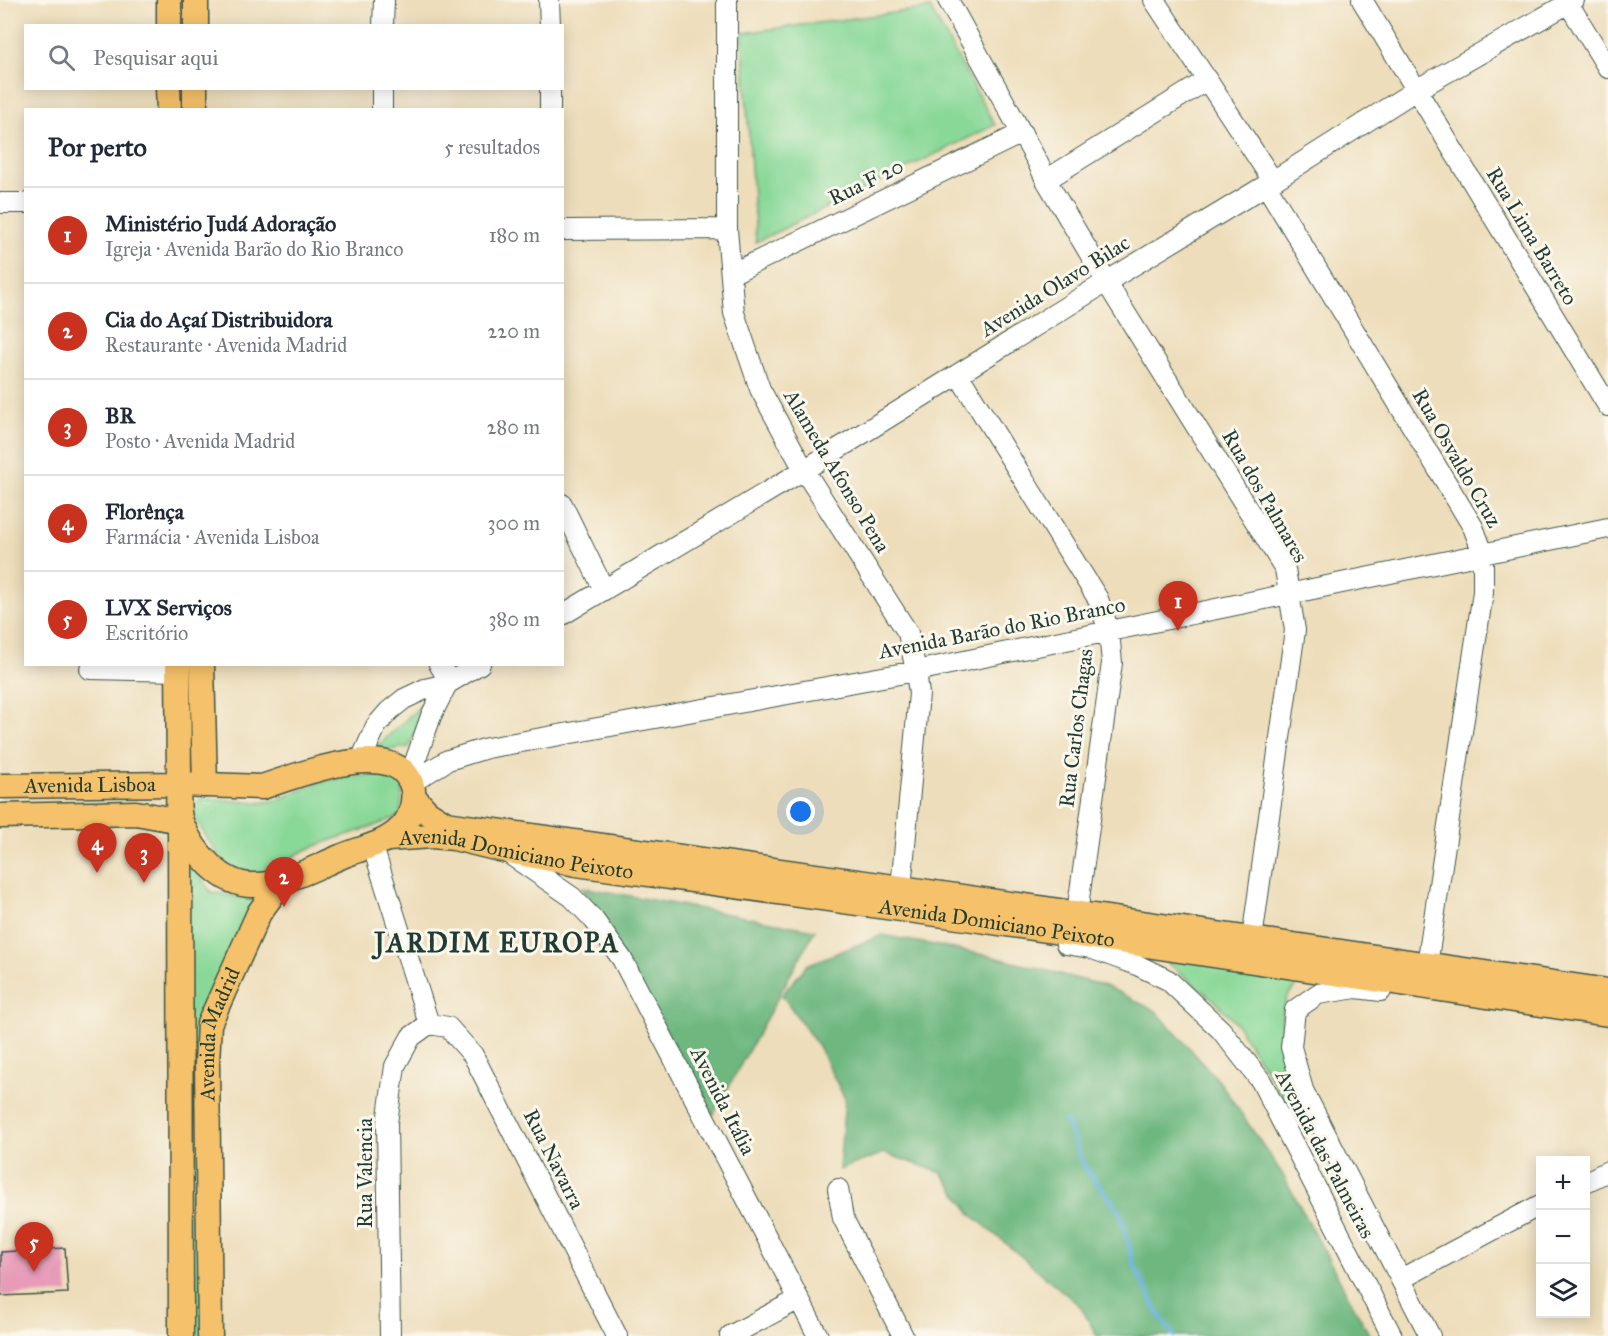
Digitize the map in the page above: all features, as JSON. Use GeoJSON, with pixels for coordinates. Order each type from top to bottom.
{"type":"FeatureCollection","features":[{"type":"Feature","properties":{"kind":"main road"},"geometry":{"type":"LineString","coordinates":[[169,0],[169,24]]}},
{"type":"Feature","properties":{"kind":"main road"},"geometry":{"type":"LineString","coordinates":[[196,0],[196,24]]}},
{"type":"Feature","properties":{"kind":"main road"},"geometry":{"type":"LineString","coordinates":[[168,90],[169,108]]}},
{"type":"Feature","properties":{"kind":"main road"},"geometry":{"type":"LineString","coordinates":[[195,90],[195,108]]}},
{"type":"Feature","properties":{"kind":"main road"},"geometry":{"type":"LineString","coordinates":[[202,666],[205,785]]}},
{"type":"Feature","properties":{"kind":"main road","name":"Avenida Madrid"},"geometry":{"type":"LineString","coordinates":[[178,668],[181,1336]]}},
{"type":"Feature","properties":{"kind":"main road","name":"Avenida Domiciano Peixoto"},"geometry":{"type":"LineString","coordinates":[[361,760],[396,767],[427,812],[446,824],[1427,964],[1607,992]]}},
{"type":"Feature","properties":{"kind":"main road","name":"Avenida Lisboa"},"geometry":{"type":"LineString","coordinates":[[0,786],[179,784],[262,787],[311,771],[361,760]]}},
{"type":"Feature","properties":{"kind":"main road"},"geometry":{"type":"LineString","coordinates":[[283,880],[380,841],[403,826],[409,817],[411,786]]}},
{"type":"Feature","properties":{"kind":"main road","name":"Avenida Lisboa"},"geometry":{"type":"LineString","coordinates":[[0,816],[136,813],[180,820]]}},
{"type":"Feature","properties":{"kind":"main road","name":"Avenida Madrid"},"geometry":{"type":"LineString","coordinates":[[180,820],[190,840],[215,870],[233,880],[253,885],[283,880]]}},
{"type":"Feature","properties":{"kind":"main road","name":"Avenida Domiciano Peixoto"},"geometry":{"type":"LineString","coordinates":[[380,841],[443,837],[576,864],[966,918],[1440,990],[1607,992]]}},
{"type":"Feature","properties":{"kind":"main road","name":"Avenida Madrid"},"geometry":{"type":"LineString","coordinates":[[210,1336],[207,1063],[209,1024],[259,913],[283,880]]}},
{"type":"Feature","properties":{"kind":"street"},"geometry":{"type":"LineString","coordinates":[[383,24],[384,0]]}},
{"type":"Feature","properties":{"kind":"street"},"geometry":{"type":"LineString","coordinates":[[549,0],[550,24]]}},
{"type":"Feature","properties":{"kind":"street","name":"Alameda Afonso Pena"},"geometry":{"type":"LineString","coordinates":[[726,0],[727,229],[734,313],[760,389],[804,470],[908,633],[916,671],[919,694],[901,888]]}},
{"type":"Feature","properties":{"kind":"street"},"geometry":{"type":"LineString","coordinates":[[948,0],[1046,180],[1106,282]]}},
{"type":"Feature","properties":{"kind":"street"},"geometry":{"type":"LineString","coordinates":[[1154,0],[1207,80],[1270,183]]}},
{"type":"Feature","properties":{"kind":"street","name":"Rua Lima Barreto"},"geometry":{"type":"LineString","coordinates":[[1362,0],[1608,406]]}},
{"type":"Feature","properties":{"kind":"street"},"geometry":{"type":"LineString","coordinates":[[1571,2],[1608,68]]}},
{"type":"Feature","properties":{"kind":"street","name":"Avenida Olavo Bilac"},"geometry":{"type":"LineString","coordinates":[[564,614],[804,470],[1270,183],[1416,90],[1571,2]]}},
{"type":"Feature","properties":{"kind":"street"},"geometry":{"type":"LineString","coordinates":[[1046,180],[1207,80]]}},
{"type":"Feature","properties":{"kind":"street"},"geometry":{"type":"LineString","coordinates":[[382,90],[382,108]]}},
{"type":"Feature","properties":{"kind":"street"},"geometry":{"type":"LineString","coordinates":[[550,90],[550,108]]}},
{"type":"Feature","properties":{"kind":"street","name":"Rua F 20"},"geometry":{"type":"LineString","coordinates":[[731,274],[1022,133]]}},
{"type":"Feature","properties":{"kind":"street","name":"Rua Osvaldo Cruz"},"geometry":{"type":"LineString","coordinates":[[1270,183],[1473,527],[1483,553],[1483,592],[1427,964]]}},
{"type":"Feature","properties":{"kind":"street"},"geometry":{"type":"LineString","coordinates":[[0,203],[24,203]]}},
{"type":"Feature","properties":{"kind":"street"},"geometry":{"type":"LineString","coordinates":[[564,230],[727,229]]}},
{"type":"Feature","properties":{"kind":"street","name":"Rua dos Palmares"},"geometry":{"type":"LineString","coordinates":[[1106,282],[1285,569],[1295,630],[1252,939]]}},
{"type":"Feature","properties":{"kind":"street","name":"Rua Carlos Chagas"},"geometry":{"type":"LineString","coordinates":[[958,374],[1098,599],[1109,631],[1112,663],[1077,914]]}},
{"type":"Feature","properties":{"kind":"street"},"geometry":{"type":"LineString","coordinates":[[564,508],[604,590]]}},
{"type":"Feature","properties":{"kind":"street","name":"Avenida Barão do Rio Branco"},"geometry":{"type":"LineString","coordinates":[[411,786],[448,760],[487,748],[916,671],[1608,528]]}},
{"type":"Feature","properties":{"kind":"street"},"geometry":{"type":"LineString","coordinates":[[440,666],[449,683]]}},
{"type":"Feature","properties":{"kind":"street"},"geometry":{"type":"LineString","coordinates":[[361,760],[376,726],[389,711],[404,699],[425,689],[449,683],[477,666]]}},
{"type":"Feature","properties":{"kind":"street"},"geometry":{"type":"LineString","coordinates":[[90,669],[178,668]]}},
{"type":"Feature","properties":{"kind":"street"},"geometry":{"type":"LineString","coordinates":[[411,786],[431,716],[449,683]]}},
{"type":"Feature","properties":{"kind":"street"},"geometry":{"type":"LineString","coordinates":[[380,841],[429,1024]]}},
{"type":"Feature","properties":{"kind":"street","name":"Avenida Itália"},"geometry":{"type":"LineString","coordinates":[[503,850],[572,897],[594,920],[622,959],[818,1336]]}},
{"type":"Feature","properties":{"kind":"street"},"geometry":{"type":"LineString","coordinates":[[572,897],[568,880],[576,864]]}},
{"type":"Feature","properties":{"kind":"street","name":"Avenida das Palmeiras"},"geometry":{"type":"LineString","coordinates":[[966,918],[988,932],[1090,948],[1137,965],[1168,980],[1221,1030],[1262,1081],[1392,1336]]}},
{"type":"Feature","properties":{"kind":"street","name":"Avenida das Palmeiras"},"geometry":{"type":"LineString","coordinates":[[1430,1336],[1304,1090],[1291,1047],[1295,1010],[1318,994],[1356,988],[1413,996],[1440,990]]}},
{"type":"Feature","properties":{"kind":"street","name":"Rua Valencia"},"geometry":{"type":"LineString","coordinates":[[390,1336],[387,1124],[395,1066],[411,1037],[429,1024]]}},
{"type":"Feature","properties":{"kind":"street","name":"Rua Navarra"},"geometry":{"type":"LineString","coordinates":[[429,1024],[448,1027],[473,1054],[617,1336]]}},
{"type":"Feature","properties":{"kind":"street"},"geometry":{"type":"LineString","coordinates":[[1293,1142],[1323,1127]]}},
{"type":"Feature","properties":{"kind":"street"},"geometry":{"type":"LineString","coordinates":[[1310,1174],[1339,1158]]}},
{"type":"Feature","properties":{"kind":"street"},"geometry":{"type":"LineString","coordinates":[[1590,1180],[1608,1171]]}},
{"type":"Feature","properties":{"kind":"street"},"geometry":{"type":"LineString","coordinates":[[838,1189],[843,1218],[903,1336]]}},
{"type":"Feature","properties":{"kind":"street"},"geometry":{"type":"LineString","coordinates":[[1401,1279],[1536,1207]]}},
{"type":"Feature","properties":{"kind":"street"},"geometry":{"type":"LineString","coordinates":[[1341,1235],[1371,1221]]}},
{"type":"Feature","properties":{"kind":"street"},"geometry":{"type":"LineString","coordinates":[[729,1336],[799,1299]]}},
{"type":"Feature","properties":{"kind":"green space"},"geometry":{"type":"Polygon","coordinates":[[[930,8],[995,125],[756,242],[742,33],[930,8]]]}},
{"type":"Feature","properties":{"kind":"green space"},"geometry":{"type":"Polygon","coordinates":[[[427,700],[409,747],[371,752],[427,700]]]}},
{"type":"Feature","properties":{"kind":"green space"},"geometry":{"type":"Polygon","coordinates":[[[370,775],[388,777],[396,780],[403,787],[400,815],[309,849],[264,872],[242,872],[232,868],[216,852],[194,817],[193,805],[203,798],[259,803],[277,800],[318,783],[370,775]]]}},
{"type":"Feature","properties":{"kind":"green space"},"geometry":{"type":"Polygon","coordinates":[[[185,854],[211,892],[258,900],[208,1000],[204,1336],[190,1336],[185,854]]]}},
{"type":"Feature","properties":{"kind":"green space"},"geometry":{"type":"Polygon","coordinates":[[[582,887],[815,930],[713,1115],[582,887]]]}},
{"type":"Feature","properties":{"kind":"green space"},"geometry":{"type":"Polygon","coordinates":[[[882,935],[990,956],[1106,986],[1156,1011],[1219,1081],[1283,1175],[1370,1336],[1097,1336],[1080,1306],[972,1215],[942,1173],[884,1153],[839,1170],[845,1099],[818,1046],[782,995],[807,965],[882,935]]]}},
{"type":"Feature","properties":{"kind":"green space"},"geometry":{"type":"Polygon","coordinates":[[[1157,954],[1312,974],[1296,986],[1288,996],[1281,1027],[1287,1061],[1311,1125],[1304,1131],[1236,1023],[1214,1000],[1157,954]]]}},
{"type":"Feature","properties":{"kind":"building"},"geometry":{"type":"Polygon","coordinates":[[[65,1248],[68,1293],[1,1296],[1,1252],[65,1248]]]}},
{"type":"Feature","properties":{"kind":"waterway"},"geometry":{"type":"LineString","coordinates":[[1066,1121],[1084,1166],[1120,1212],[1133,1262],[1158,1313],[1174,1336]]}},
{"type":"Feature","properties":{"kind":"place","name":"Ministério Judá Adoração"},"geometry":{"type":"Point","coordinates":[1178,631]}},
{"type":"Feature","properties":{"kind":"place","name":"Florênça"},"geometry":{"type":"Point","coordinates":[97,873]}},
{"type":"Feature","properties":{"kind":"place","name":"BR"},"geometry":{"type":"Point","coordinates":[144,883]}},
{"type":"Feature","properties":{"kind":"place","name":"Cia do Açaí Distribuidora"},"geometry":{"type":"Point","coordinates":[284,907]}},
{"type":"Feature","properties":{"kind":"place","name":"LVX Serviços"},"geometry":{"type":"Point","coordinates":[34,1272]}},
{"type":"Feature","properties":{"kind":"district","name":"JARDIM EUROPA"},"geometry":{"type":"Point","coordinates":[497,942]}}]}
